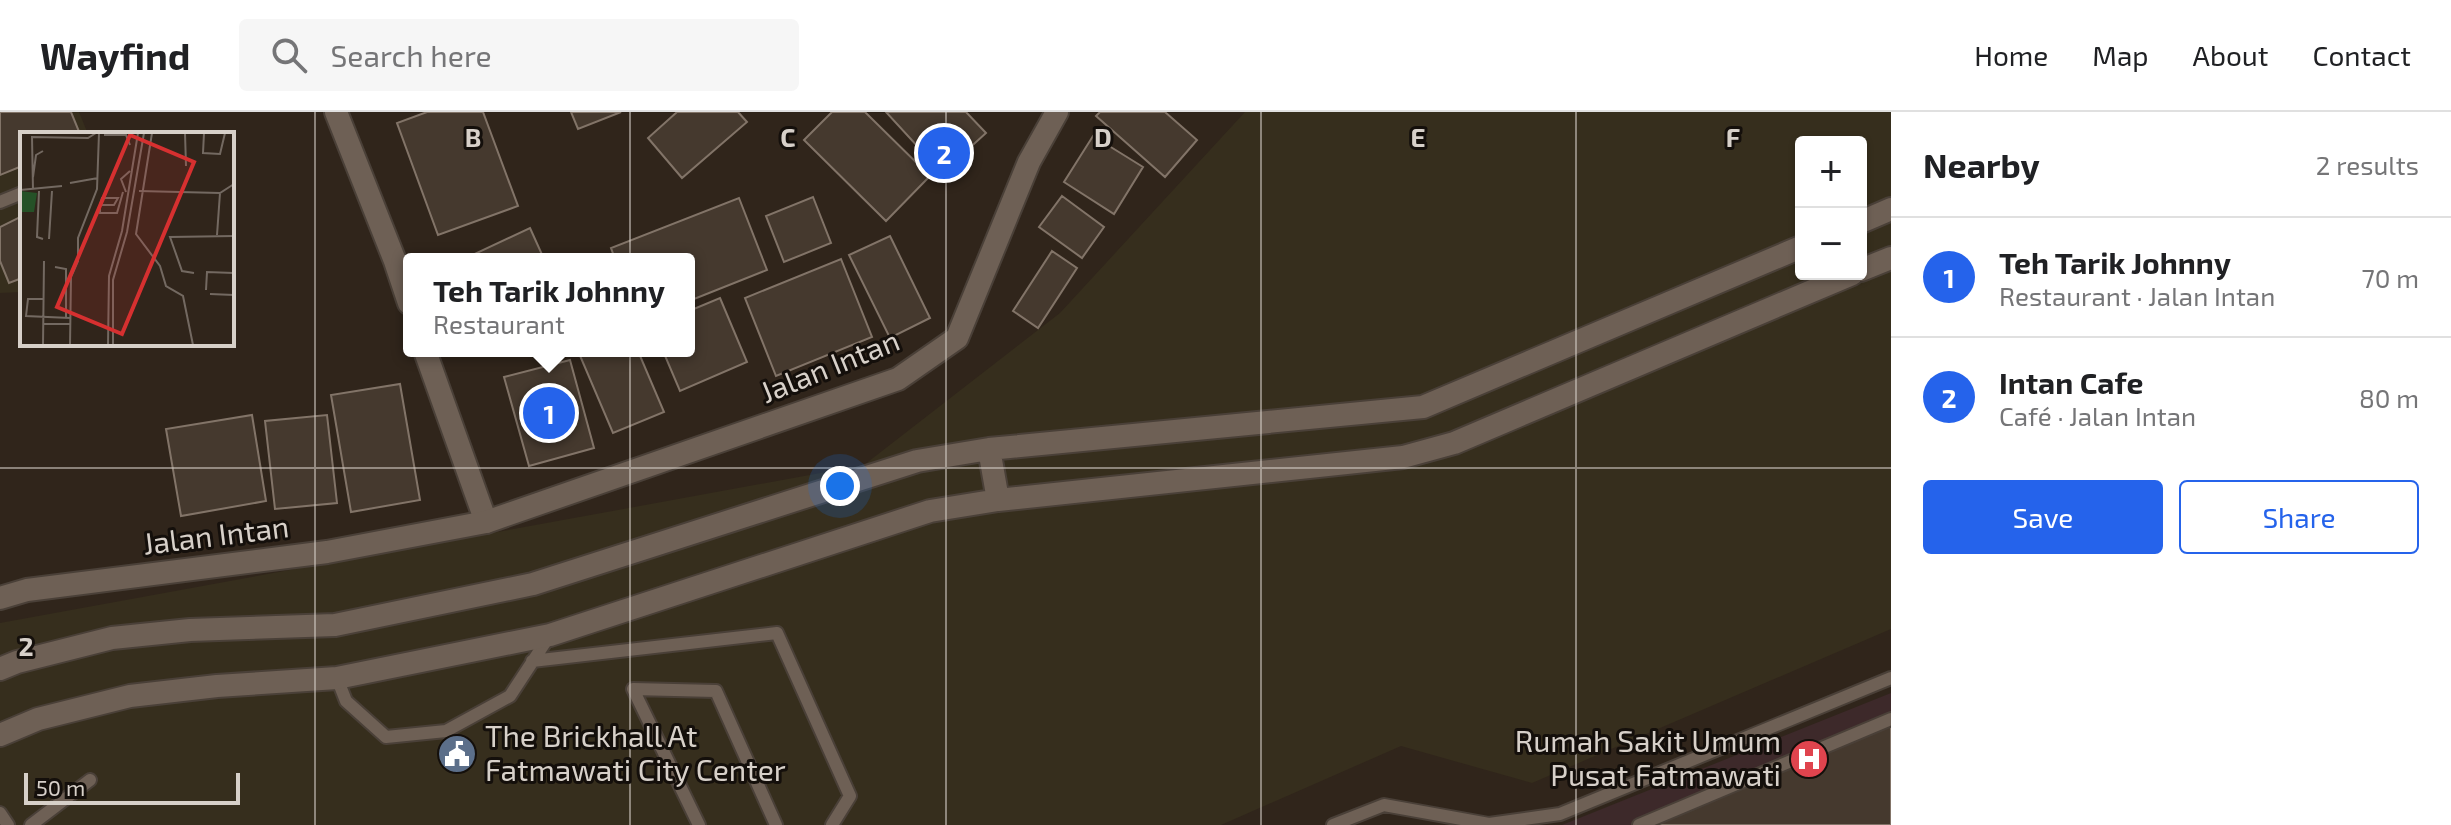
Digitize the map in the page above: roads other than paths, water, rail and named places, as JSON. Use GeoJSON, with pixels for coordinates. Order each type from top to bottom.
{"type":"FeatureCollection","features":[{"type":"Feature","properties":{"kind":"street"},"geometry":{"type":"LineString","coordinates":[[336,112],[403,285]]}},
{"type":"Feature","properties":{"kind":"street","name":"Jalan Intan"},"geometry":{"type":"LineString","coordinates":[[0,598],[27,590],[327,552],[486,522],[898,379],[957,338],[1029,162],[1057,112]]}},
{"type":"Feature","properties":{"kind":"street"},"geometry":{"type":"LineString","coordinates":[[1867,219],[1891,209]]}},
{"type":"Feature","properties":{"kind":"street"},"geometry":{"type":"LineString","coordinates":[[0,669],[112,638],[190,630],[335,625],[533,584],[917,461],[989,449],[1423,407],[1795,250]]}},
{"type":"Feature","properties":{"kind":"street"},"geometry":{"type":"LineString","coordinates":[[1867,268],[1891,258]]}},
{"type":"Feature","properties":{"kind":"street"},"geometry":{"type":"LineString","coordinates":[[0,735],[38,719],[130,696],[217,686],[337,678],[550,635],[930,511],[998,500],[1403,457],[1454,443],[1838,280]]}},
{"type":"Feature","properties":{"kind":"street"},"geometry":{"type":"LineString","coordinates":[[427,357],[486,522]]}},
{"type":"Feature","properties":{"kind":"street"},"geometry":{"type":"LineString","coordinates":[[989,449],[998,500]]}},
{"type":"Feature","properties":{"kind":"lane"},"geometry":{"type":"LineString","coordinates":[[0,202],[20,194]]}},
{"type":"Feature","properties":{"kind":"lane"},"geometry":{"type":"LineString","coordinates":[[532,661],[777,633],[850,796],[832,825]]}},
{"type":"Feature","properties":{"kind":"lane"},"geometry":{"type":"LineString","coordinates":[[337,678],[346,701],[386,737],[446,731],[510,696],[550,635]]}},
{"type":"Feature","properties":{"kind":"lane"},"geometry":{"type":"LineString","coordinates":[[1333,825],[1384,805],[1489,824],[1515,823],[1560,814],[1891,678]]}},
{"type":"Feature","properties":{"kind":"lane"},"geometry":{"type":"LineString","coordinates":[[699,825],[633,689],[716,691],[776,825]]}},
{"type":"Feature","properties":{"kind":"lane"},"geometry":{"type":"LineString","coordinates":[[1639,825],[1891,719]]}},
{"type":"Feature","properties":{"kind":"lane"},"geometry":{"type":"LineString","coordinates":[[31,825],[90,780]]}},
{"type":"Feature","properties":{"kind":"lane"},"geometry":{"type":"LineString","coordinates":[[0,813],[8,825]]}},
{"type":"Feature","properties":{"kind":"place","name":"Intan Cafe"},"geometry":{"type":"Point","coordinates":[944,153]}},
{"type":"Feature","properties":{"kind":"place","name":"Teh Tarik Johnny"},"geometry":{"type":"Point","coordinates":[549,413]}},
{"type":"Feature","properties":{"kind":"place","name":"The Brickhall At Fatmawati City Center"},"geometry":{"type":"Point","coordinates":[457,754]}},
{"type":"Feature","properties":{"kind":"place","name":"Rumah Sakit Umum Pusat Fatmawati"},"geometry":{"type":"Point","coordinates":[1809,759]}}]}
